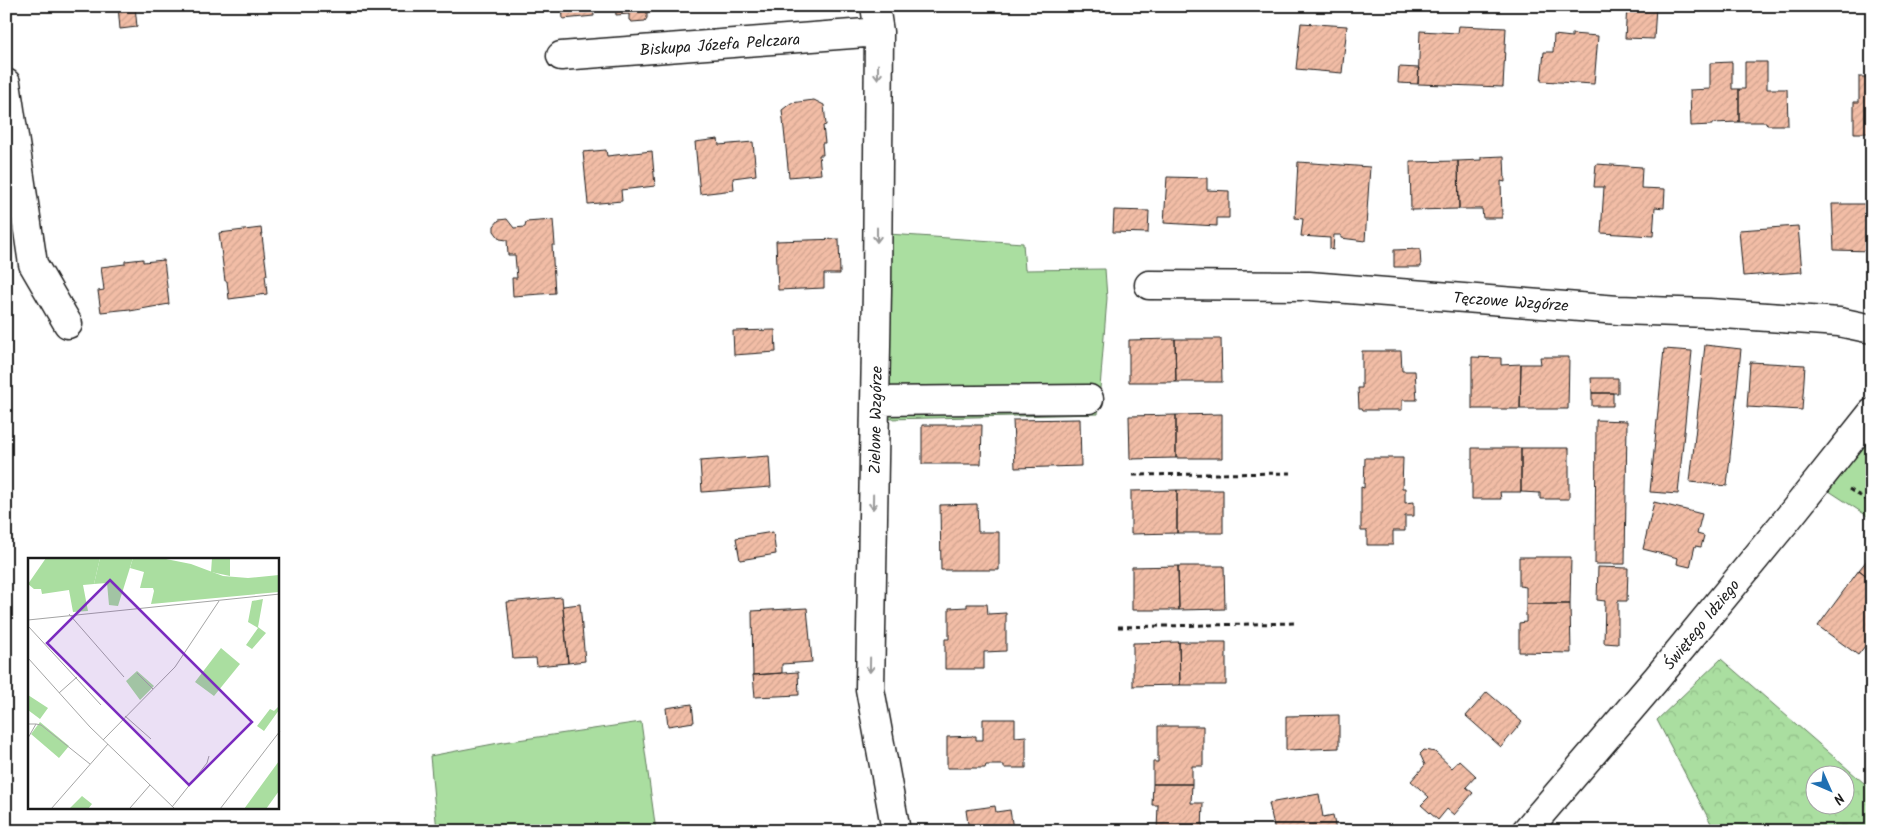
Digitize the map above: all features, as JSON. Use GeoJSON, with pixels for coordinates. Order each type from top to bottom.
{"type":"FeatureCollection","features":[{"type":"Feature","properties":{"kind":"street","name":"Biskupa Józefa Pelczara"},"geometry":{"type":"LineString","coordinates":[[561,56],[877,19]]}},
{"type":"Feature","properties":{"kind":"street","name":"Zielone Wzgórze"},"geometry":{"type":"LineString","coordinates":[[877,19],[875,401],[870,689],[896,831]]}},
{"type":"Feature","properties":{"kind":"street"},"geometry":{"type":"LineString","coordinates":[[6,83],[33,264],[68,324]]}},
{"type":"Feature","properties":{"kind":"street","name":"Tęczowe Wzgórze"},"geometry":{"type":"LineString","coordinates":[[1149,285],[1309,286],[1608,309],[1709,312],[1839,322],[1872,329]]}},
{"type":"Feature","properties":{"kind":"street"},"geometry":{"type":"LineString","coordinates":[[875,401],[1089,399]]}},
{"type":"Feature","properties":{"kind":"street","name":"Świętego Idziego"},"geometry":{"type":"LineString","coordinates":[[1526,831],[1657,678],[1872,413]]}},
{"type":"Feature","properties":{"kind":"path"},"geometry":{"type":"LineString","coordinates":[[1133,475],[1293,473]]}},
{"type":"Feature","properties":{"kind":"path"},"geometry":{"type":"LineString","coordinates":[[1118,627],[1296,623]]}},
{"type":"Feature","properties":{"kind":"green space"},"geometry":{"type":"Polygon","coordinates":[[[888,234],[1023,243],[1025,270],[1105,269],[1107,298],[1098,414],[888,419],[888,234]]]}},
{"type":"Feature","properties":{"kind":"green space"},"geometry":{"type":"Polygon","coordinates":[[[1872,427],[1872,519],[1823,487],[1872,427]]]}},
{"type":"Feature","properties":{"kind":"green space"},"geometry":{"type":"Polygon","coordinates":[[[1721,659],[1842,764],[1806,764],[1806,814],[1856,814],[1856,776],[1872,790],[1872,831],[1715,831],[1657,720],[1721,659]]]}},
{"type":"Feature","properties":{"kind":"green space"},"geometry":{"type":"Polygon","coordinates":[[[641,722],[656,831],[437,831],[430,756],[504,742],[641,722]]]}},
{"type":"Feature","properties":{"kind":"building"},"geometry":{"type":"Polygon","coordinates":[[[118,6],[135,6],[137,27],[120,29],[118,6]]]}},
{"type":"Feature","properties":{"kind":"building"},"geometry":{"type":"Polygon","coordinates":[[[562,6],[593,6],[594,16],[563,19],[562,6]]]}},
{"type":"Feature","properties":{"kind":"building"},"geometry":{"type":"Polygon","coordinates":[[[615,6],[660,6],[661,11],[647,12],[645,21],[632,22],[629,20],[629,14],[616,15],[615,6]]]}},
{"type":"Feature","properties":{"kind":"building"},"geometry":{"type":"Polygon","coordinates":[[[1627,6],[1656,6],[1654,39],[1625,38],[1627,6]]]}},
{"type":"Feature","properties":{"kind":"building"},"geometry":{"type":"Polygon","coordinates":[[[1301,23],[1347,26],[1342,73],[1296,69],[1301,23]]]}},
{"type":"Feature","properties":{"kind":"building"},"geometry":{"type":"Polygon","coordinates":[[[1459,26],[1506,28],[1503,87],[1418,84],[1420,31],[1458,33],[1459,26]]]}},
{"type":"Feature","properties":{"kind":"building"},"geometry":{"type":"Polygon","coordinates":[[[1572,34],[1598,36],[1594,84],[1541,81],[1544,52],[1553,52],[1554,35],[1572,37],[1572,34]]]}},
{"type":"Feature","properties":{"kind":"building"},"geometry":{"type":"Polygon","coordinates":[[[1732,62],[1732,89],[1739,89],[1739,122],[1691,126],[1690,90],[1710,89],[1710,63],[1732,62]]]}},
{"type":"Feature","properties":{"kind":"building"},"geometry":{"type":"Polygon","coordinates":[[[1745,62],[1767,62],[1767,89],[1787,89],[1788,125],[1767,125],[1766,122],[1739,122],[1739,89],[1745,89],[1745,62]]]}},
{"type":"Feature","properties":{"kind":"building"},"geometry":{"type":"Polygon","coordinates":[[[1399,67],[1419,68],[1418,84],[1398,83],[1399,67]]]}},
{"type":"Feature","properties":{"kind":"building"},"geometry":{"type":"Polygon","coordinates":[[[1859,77],[1872,77],[1872,133],[1854,133],[1854,102],[1859,102],[1859,77]]]}},
{"type":"Feature","properties":{"kind":"building"},"geometry":{"type":"Polygon","coordinates":[[[814,100],[824,105],[826,125],[823,126],[825,143],[822,143],[823,155],[819,155],[821,174],[789,177],[782,110],[791,103],[814,100]]]}},
{"type":"Feature","properties":{"kind":"building"},"geometry":{"type":"Polygon","coordinates":[[[718,139],[719,145],[753,142],[756,175],[733,178],[734,190],[700,194],[695,142],[718,139]]]}},
{"type":"Feature","properties":{"kind":"building"},"geometry":{"type":"Polygon","coordinates":[[[606,150],[607,156],[652,151],[655,186],[621,190],[622,201],[588,204],[583,152],[606,150]]]}},
{"type":"Feature","properties":{"kind":"building"},"geometry":{"type":"Polygon","coordinates":[[[1504,156],[1505,182],[1501,181],[1502,218],[1483,218],[1482,209],[1459,209],[1458,161],[1504,156]]]}},
{"type":"Feature","properties":{"kind":"building"},"geometry":{"type":"Polygon","coordinates":[[[1458,161],[1459,209],[1411,210],[1410,162],[1458,161]]]}},
{"type":"Feature","properties":{"kind":"building"},"geometry":{"type":"Polygon","coordinates":[[[1298,162],[1370,167],[1365,241],[1341,238],[1341,235],[1334,235],[1333,250],[1330,249],[1330,238],[1301,236],[1303,219],[1295,218],[1298,162]]]}},
{"type":"Feature","properties":{"kind":"building"},"geometry":{"type":"Polygon","coordinates":[[[1596,164],[1642,167],[1641,188],[1665,189],[1664,208],[1655,207],[1653,236],[1601,233],[1604,187],[1594,187],[1596,164]]]}},
{"type":"Feature","properties":{"kind":"building"},"geometry":{"type":"Polygon","coordinates":[[[1167,177],[1207,178],[1207,190],[1229,191],[1229,218],[1217,218],[1217,226],[1164,223],[1167,177]]]}},
{"type":"Feature","properties":{"kind":"building"},"geometry":{"type":"Polygon","coordinates":[[[1832,204],[1872,204],[1872,251],[1834,250],[1832,204]]]}},
{"type":"Feature","properties":{"kind":"building"},"geometry":{"type":"Polygon","coordinates":[[[1114,210],[1149,211],[1148,233],[1113,232],[1114,210]]]}},
{"type":"Feature","properties":{"kind":"building"},"geometry":{"type":"Polygon","coordinates":[[[507,219],[514,228],[525,227],[526,222],[553,220],[555,245],[552,245],[555,293],[513,296],[512,278],[517,278],[515,255],[508,255],[507,240],[500,239],[494,231],[494,226],[499,220],[507,219]]]}},
{"type":"Feature","properties":{"kind":"building"},"geometry":{"type":"Polygon","coordinates":[[[1798,226],[1802,272],[1743,276],[1739,230],[1798,226]]]}},
{"type":"Feature","properties":{"kind":"building"},"geometry":{"type":"Polygon","coordinates":[[[261,228],[267,275],[265,275],[267,294],[229,299],[219,233],[261,228]]]}},
{"type":"Feature","properties":{"kind":"building"},"geometry":{"type":"Polygon","coordinates":[[[839,239],[840,274],[824,274],[824,288],[778,290],[776,241],[839,239]]]}},
{"type":"Feature","properties":{"kind":"building"},"geometry":{"type":"Polygon","coordinates":[[[1420,249],[1421,267],[1394,267],[1394,250],[1420,249]]]}},
{"type":"Feature","properties":{"kind":"building"},"geometry":{"type":"Polygon","coordinates":[[[143,259],[143,262],[164,260],[169,304],[130,311],[130,309],[101,312],[98,291],[104,290],[101,267],[125,264],[125,261],[143,259]]]}},
{"type":"Feature","properties":{"kind":"building"},"geometry":{"type":"Polygon","coordinates":[[[775,330],[776,352],[734,355],[733,331],[775,330]]]}},
{"type":"Feature","properties":{"kind":"building"},"geometry":{"type":"Polygon","coordinates":[[[1175,339],[1176,382],[1129,382],[1129,340],[1175,339]]]}},
{"type":"Feature","properties":{"kind":"building"},"geometry":{"type":"Polygon","coordinates":[[[1175,339],[1221,339],[1222,382],[1176,382],[1175,339]]]}},
{"type":"Feature","properties":{"kind":"building"},"geometry":{"type":"Polygon","coordinates":[[[1705,345],[1741,349],[1727,486],[1690,482],[1705,345]]]}},
{"type":"Feature","properties":{"kind":"building"},"geometry":{"type":"Polygon","coordinates":[[[1664,349],[1692,351],[1678,494],[1650,492],[1664,349]]]}},
{"type":"Feature","properties":{"kind":"building"},"geometry":{"type":"Polygon","coordinates":[[[1362,351],[1401,351],[1402,371],[1415,371],[1417,400],[1402,400],[1402,410],[1363,410],[1359,408],[1358,388],[1362,388],[1362,351]]]}},
{"type":"Feature","properties":{"kind":"building"},"geometry":{"type":"Polygon","coordinates":[[[1472,357],[1501,358],[1501,365],[1521,364],[1520,409],[1472,409],[1472,357]]]}},
{"type":"Feature","properties":{"kind":"building"},"geometry":{"type":"Polygon","coordinates":[[[1540,357],[1569,357],[1568,409],[1520,409],[1521,364],[1541,364],[1540,357]]]}},
{"type":"Feature","properties":{"kind":"building"},"geometry":{"type":"Polygon","coordinates":[[[1750,362],[1805,365],[1802,410],[1747,407],[1750,362]]]}},
{"type":"Feature","properties":{"kind":"building"},"geometry":{"type":"Polygon","coordinates":[[[1591,378],[1618,378],[1618,393],[1592,393],[1591,378]]]}},
{"type":"Feature","properties":{"kind":"building"},"geometry":{"type":"Polygon","coordinates":[[[1592,393],[1613,393],[1613,406],[1592,406],[1592,393]]]}},
{"type":"Feature","properties":{"kind":"building"},"geometry":{"type":"Polygon","coordinates":[[[1222,414],[1222,458],[1176,458],[1176,415],[1222,414]]]}},
{"type":"Feature","properties":{"kind":"building"},"geometry":{"type":"Polygon","coordinates":[[[1176,415],[1176,458],[1130,459],[1129,416],[1176,415]]]}},
{"type":"Feature","properties":{"kind":"building"},"geometry":{"type":"Polygon","coordinates":[[[1080,419],[1081,466],[1015,468],[1013,420],[1080,419]]]}},
{"type":"Feature","properties":{"kind":"building"},"geometry":{"type":"Polygon","coordinates":[[[1596,420],[1627,421],[1625,564],[1595,564],[1596,420]]]}},
{"type":"Feature","properties":{"kind":"building"},"geometry":{"type":"Polygon","coordinates":[[[922,425],[982,425],[981,464],[922,464],[922,425]]]}},
{"type":"Feature","properties":{"kind":"building"},"geometry":{"type":"Polygon","coordinates":[[[1472,448],[1521,448],[1521,492],[1500,492],[1501,499],[1472,499],[1472,448]]]}},
{"type":"Feature","properties":{"kind":"building"},"geometry":{"type":"Polygon","coordinates":[[[1521,448],[1569,448],[1569,499],[1540,499],[1540,493],[1521,492],[1521,448]]]}},
{"type":"Feature","properties":{"kind":"building"},"geometry":{"type":"Polygon","coordinates":[[[769,456],[771,487],[702,492],[700,461],[769,456]]]}},
{"type":"Feature","properties":{"kind":"building"},"geometry":{"type":"Polygon","coordinates":[[[1365,458],[1403,458],[1402,488],[1405,488],[1405,503],[1414,502],[1414,516],[1405,516],[1405,531],[1393,531],[1393,545],[1367,545],[1367,531],[1361,531],[1361,487],[1364,488],[1365,458]]]}},
{"type":"Feature","properties":{"kind":"building"},"geometry":{"type":"Polygon","coordinates":[[[1177,490],[1177,533],[1131,534],[1131,491],[1177,490]]]}},
{"type":"Feature","properties":{"kind":"building"},"geometry":{"type":"Polygon","coordinates":[[[1177,490],[1223,490],[1223,533],[1177,533],[1177,490]]]}},
{"type":"Feature","properties":{"kind":"building"},"geometry":{"type":"Polygon","coordinates":[[[1654,502],[1702,514],[1697,534],[1704,536],[1701,547],[1695,546],[1690,567],[1677,564],[1678,558],[1643,549],[1654,502]]]}},
{"type":"Feature","properties":{"kind":"building"},"geometry":{"type":"Polygon","coordinates":[[[977,504],[978,532],[999,532],[999,570],[941,570],[940,505],[977,504]]]}},
{"type":"Feature","properties":{"kind":"building"},"geometry":{"type":"Polygon","coordinates":[[[773,532],[776,554],[740,560],[736,538],[773,532]]]}},
{"type":"Feature","properties":{"kind":"building"},"geometry":{"type":"Polygon","coordinates":[[[1872,554],[1872,580],[1859,570],[1872,554]]]}},
{"type":"Feature","properties":{"kind":"building"},"geometry":{"type":"Polygon","coordinates":[[[1519,557],[1571,557],[1570,604],[1526,604],[1526,587],[1519,586],[1519,557]]]}},
{"type":"Feature","properties":{"kind":"building"},"geometry":{"type":"Polygon","coordinates":[[[1178,566],[1179,610],[1132,610],[1132,567],[1178,566]]]}},
{"type":"Feature","properties":{"kind":"building"},"geometry":{"type":"Polygon","coordinates":[[[1178,566],[1224,566],[1225,609],[1179,610],[1178,566]]]}},
{"type":"Feature","properties":{"kind":"building"},"geometry":{"type":"Polygon","coordinates":[[[1598,567],[1628,568],[1627,601],[1618,601],[1618,644],[1604,643],[1605,601],[1597,600],[1598,567]]]}},
{"type":"Feature","properties":{"kind":"building"},"geometry":{"type":"Polygon","coordinates":[[[1859,570],[1872,580],[1872,637],[1858,655],[1818,626],[1859,570]]]}},
{"type":"Feature","properties":{"kind":"building"},"geometry":{"type":"Polygon","coordinates":[[[562,597],[568,663],[537,666],[536,658],[513,659],[507,602],[562,597]]]}},
{"type":"Feature","properties":{"kind":"building"},"geometry":{"type":"Polygon","coordinates":[[[580,604],[585,661],[568,663],[563,606],[580,604]]]}},
{"type":"Feature","properties":{"kind":"building"},"geometry":{"type":"Polygon","coordinates":[[[967,604],[987,604],[988,614],[1006,613],[1006,651],[984,652],[984,669],[945,669],[945,639],[949,639],[949,608],[967,607],[967,604]]]}},
{"type":"Feature","properties":{"kind":"building"},"geometry":{"type":"Polygon","coordinates":[[[1526,604],[1570,604],[1571,653],[1519,652],[1519,623],[1526,622],[1526,604]]]}},
{"type":"Feature","properties":{"kind":"building"},"geometry":{"type":"Polygon","coordinates":[[[807,608],[812,662],[782,664],[782,673],[753,675],[752,611],[807,608]]]}},
{"type":"Feature","properties":{"kind":"building"},"geometry":{"type":"Polygon","coordinates":[[[1179,642],[1180,685],[1133,686],[1133,643],[1179,642]]]}},
{"type":"Feature","properties":{"kind":"building"},"geometry":{"type":"Polygon","coordinates":[[[1179,642],[1226,642],[1226,685],[1180,685],[1179,642]]]}},
{"type":"Feature","properties":{"kind":"building"},"geometry":{"type":"Polygon","coordinates":[[[798,672],[799,695],[755,697],[753,675],[798,672]]]}},
{"type":"Feature","properties":{"kind":"building"},"geometry":{"type":"Polygon","coordinates":[[[1487,692],[1522,722],[1501,747],[1466,716],[1487,692]]]}},
{"type":"Feature","properties":{"kind":"building"},"geometry":{"type":"Polygon","coordinates":[[[692,704],[694,722],[668,726],[666,708],[692,704]]]}},
{"type":"Feature","properties":{"kind":"building"},"geometry":{"type":"Polygon","coordinates":[[[1339,715],[1339,748],[1286,750],[1286,716],[1339,715]]]}},
{"type":"Feature","properties":{"kind":"building"},"geometry":{"type":"Polygon","coordinates":[[[983,719],[1015,719],[1015,737],[1026,736],[1026,768],[1004,768],[1004,765],[986,765],[985,768],[947,768],[947,737],[976,736],[976,740],[983,740],[983,719]]]}},
{"type":"Feature","properties":{"kind":"building"},"geometry":{"type":"Polygon","coordinates":[[[1158,726],[1203,726],[1203,766],[1192,766],[1192,784],[1153,784],[1153,762],[1158,762],[1158,726]]]}},
{"type":"Feature","properties":{"kind":"building"},"geometry":{"type":"Polygon","coordinates":[[[1424,750],[1435,752],[1452,768],[1459,760],[1476,776],[1466,787],[1473,793],[1454,815],[1447,809],[1438,820],[1421,805],[1429,797],[1411,781],[1425,765],[1420,754],[1424,750]]]}},
{"type":"Feature","properties":{"kind":"building"},"geometry":{"type":"Polygon","coordinates":[[[1153,784],[1192,784],[1191,803],[1203,803],[1202,831],[1157,831],[1158,805],[1152,805],[1153,784]]]}},
{"type":"Feature","properties":{"kind":"building"},"geometry":{"type":"Polygon","coordinates":[[[1319,794],[1323,817],[1333,815],[1336,831],[1275,831],[1269,803],[1319,794]]]}},
{"type":"Feature","properties":{"kind":"building"},"geometry":{"type":"Polygon","coordinates":[[[995,806],[996,812],[1010,810],[1013,829],[1008,831],[969,831],[966,810],[995,806]]]}}]}
